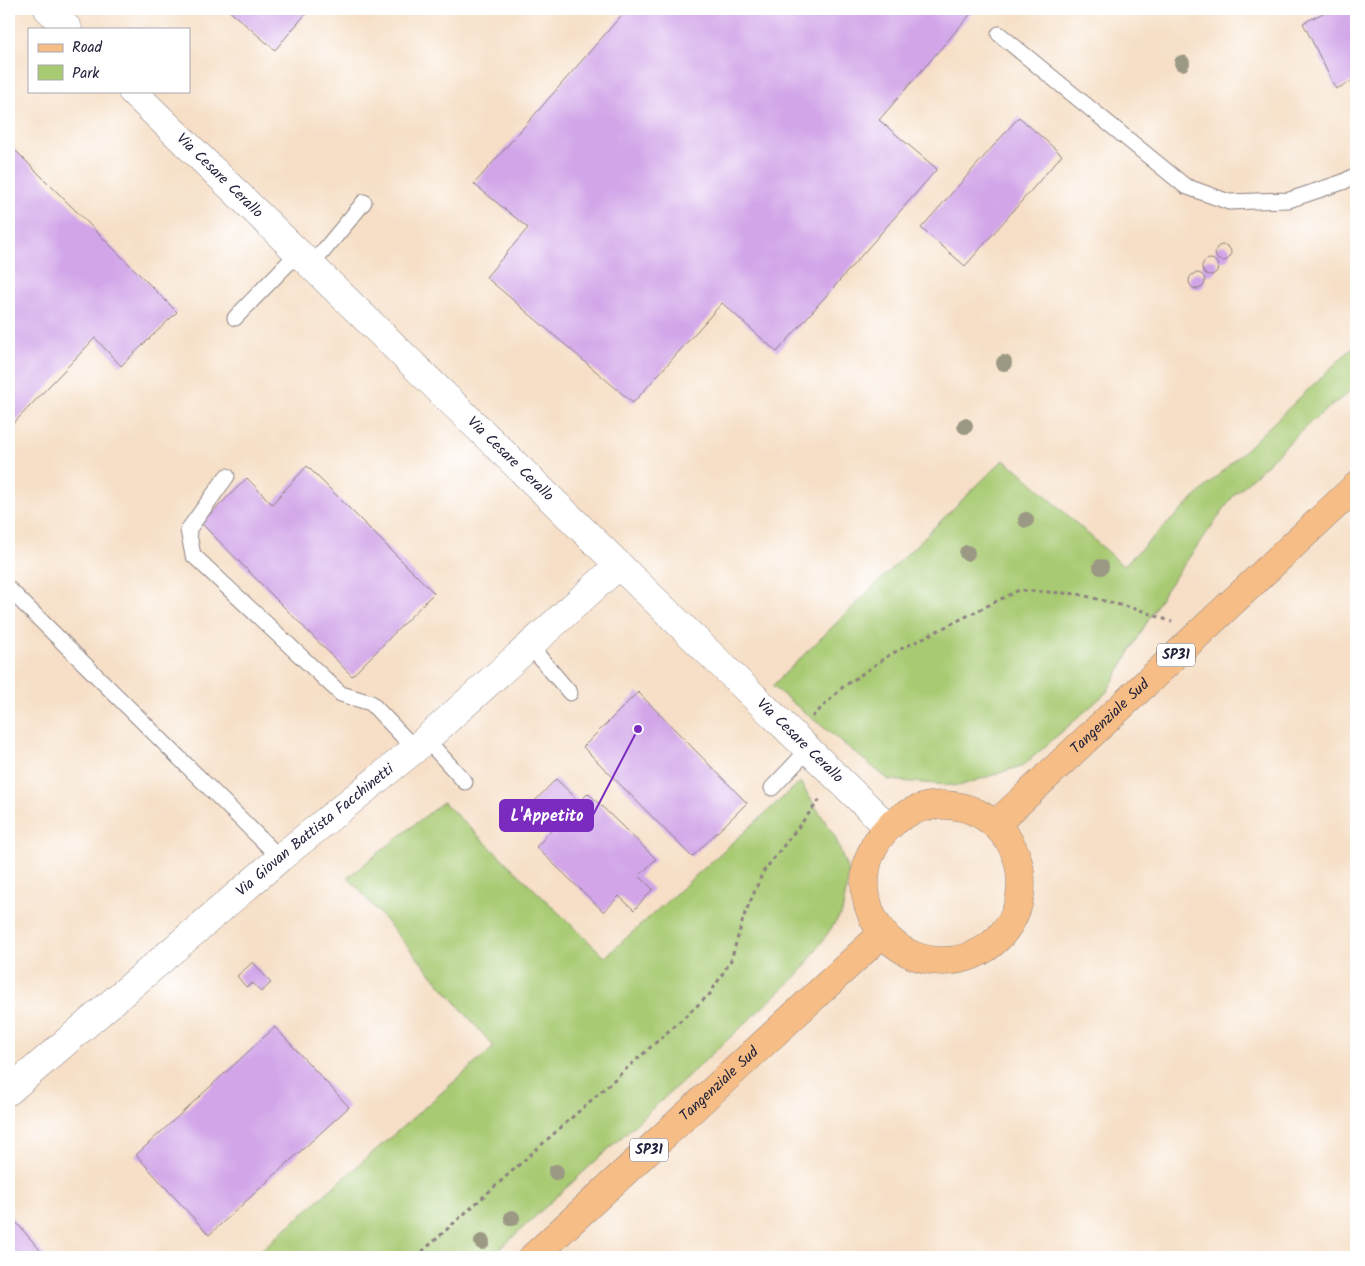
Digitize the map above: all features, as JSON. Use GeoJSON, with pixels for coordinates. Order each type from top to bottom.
{"type":"FeatureCollection","features":[{"type":"Feature","properties":{"kind":"main road","name":"Tangenziale Sud"},"geometry":{"type":"LineString","coordinates":[[995,825],[1356,486]]}},
{"type":"Feature","properties":{"kind":"main road"},"geometry":{"type":"LineString","coordinates":[[933,805],[950,805],[966,808],[982,815],[995,825],[1006,837],[1015,852],[1020,869],[1021,886],[1018,903],[1012,919],[1002,933],[990,945],[976,954],[942,961],[925,959],[909,954],[895,945],[873,919],[867,904],[865,887],[865,871],[870,855],[888,827],[901,816],[916,809],[933,805]]}},
{"type":"Feature","properties":{"kind":"main road","name":"Tangenziale Sud"},"geometry":{"type":"LineString","coordinates":[[534,1257],[883,933]]}},
{"type":"Feature","properties":{"kind":"street"},"geometry":{"type":"LineString","coordinates":[[48,9],[67,28]]}},
{"type":"Feature","properties":{"kind":"street","name":"Via Cesare Cerallo"},"geometry":{"type":"LineString","coordinates":[[133,92],[888,827]]}},
{"type":"Feature","properties":{"kind":"street","name":"Via Giovan Battista Facchinetti"},"geometry":{"type":"LineString","coordinates":[[9,1091],[280,858],[421,744],[620,565]]}},
{"type":"Feature","properties":{"kind":"lane"},"geometry":{"type":"LineString","coordinates":[[998,34],[1185,186],[1229,202],[1289,200],[1343,182],[1356,175]]}},
{"type":"Feature","properties":{"kind":"lane"},"geometry":{"type":"LineString","coordinates":[[235,318],[305,259],[364,202]]}},
{"type":"Feature","properties":{"kind":"lane"},"geometry":{"type":"LineString","coordinates":[[227,476],[188,530],[193,556],[341,694],[371,703],[465,782]]}},
{"type":"Feature","properties":{"kind":"lane"},"geometry":{"type":"LineString","coordinates":[[9,589],[280,858]]}},
{"type":"Feature","properties":{"kind":"lane"},"geometry":{"type":"LineString","coordinates":[[530,646],[570,693]]}},
{"type":"Feature","properties":{"kind":"lane"},"geometry":{"type":"LineString","coordinates":[[772,788],[801,741]]}},
{"type":"Feature","properties":{"kind":"path"},"geometry":{"type":"LineString","coordinates":[[801,741],[843,686],[891,654],[1018,590],[1078,594],[1143,611],[1200,632]]}},
{"type":"Feature","properties":{"kind":"path"},"geometry":{"type":"LineString","coordinates":[[416,1257],[710,994],[731,960],[744,916],[763,872],[837,777]]}},
{"type":"Feature","properties":{"kind":"green space"},"geometry":{"type":"Polygon","coordinates":[[[1356,344],[1356,387],[1313,420],[1234,495],[1165,591],[1106,693],[1024,765],[959,786],[889,780],[772,686],[1003,460],[1017,469],[1123,566],[1356,344]]]}},
{"type":"Feature","properties":{"kind":"green space"},"geometry":{"type":"Polygon","coordinates":[[[800,782],[835,837],[849,874],[842,913],[799,974],[491,1257],[253,1257],[494,1047],[348,877],[443,802],[605,957],[800,782]]]}},
{"type":"Feature","properties":{"kind":"building"},"geometry":{"type":"Polygon","coordinates":[[[227,9],[310,9],[275,50],[227,9]]]}},
{"type":"Feature","properties":{"kind":"building"},"geometry":{"type":"Polygon","coordinates":[[[627,9],[975,9],[879,120],[937,169],[777,352],[722,303],[633,403],[486,277],[528,228],[474,184],[627,9]]]}},
{"type":"Feature","properties":{"kind":"building"},"geometry":{"type":"Polygon","coordinates":[[[1331,9],[1356,9],[1356,79],[1336,89],[1303,23],[1331,9]]]}},
{"type":"Feature","properties":{"kind":"building"},"geometry":{"type":"Polygon","coordinates":[[[1019,117],[1062,155],[965,266],[921,228],[1019,117]]]}},
{"type":"Feature","properties":{"kind":"building"},"geometry":{"type":"Polygon","coordinates":[[[9,144],[177,312],[121,366],[95,338],[9,428],[9,144]]]}},
{"type":"Feature","properties":{"kind":"building"},"geometry":{"type":"Polygon","coordinates":[[[1220,245],[1226,245],[1231,250],[1229,259],[1220,261],[1215,256],[1215,250],[1220,245]]]}},
{"type":"Feature","properties":{"kind":"building"},"geometry":{"type":"Polygon","coordinates":[[[1207,259],[1213,259],[1218,264],[1216,273],[1207,275],[1202,270],[1202,264],[1207,259]]]}},
{"type":"Feature","properties":{"kind":"building"},"geometry":{"type":"Polygon","coordinates":[[[1194,273],[1200,273],[1205,278],[1203,287],[1194,289],[1189,284],[1189,278],[1194,273]]]}},
{"type":"Feature","properties":{"kind":"building"},"geometry":{"type":"Polygon","coordinates":[[[307,466],[434,593],[352,676],[201,523],[247,478],[272,504],[307,466]]]}},
{"type":"Feature","properties":{"kind":"building"},"geometry":{"type":"Polygon","coordinates":[[[638,692],[747,803],[692,857],[583,747],[638,692]]]}},
{"type":"Feature","properties":{"kind":"building"},"geometry":{"type":"Polygon","coordinates":[[[556,779],[580,802],[588,793],[656,859],[639,876],[653,889],[634,910],[619,896],[604,912],[536,847],[554,828],[531,805],[556,779]]]}},
{"type":"Feature","properties":{"kind":"building"},"geometry":{"type":"Polygon","coordinates":[[[253,962],[271,983],[261,992],[253,983],[246,987],[237,976],[253,962]]]}},
{"type":"Feature","properties":{"kind":"building"},"geometry":{"type":"Polygon","coordinates":[[[275,1027],[349,1107],[209,1235],[136,1155],[275,1027]]]}},
{"type":"Feature","properties":{"kind":"building"},"geometry":{"type":"Polygon","coordinates":[[[9,1214],[46,1257],[9,1257],[9,1214]]]}},
{"type":"Feature","properties":{"kind":"place","name":"L'Appetito"},"geometry":{"type":"Point","coordinates":[638,729]}}]}
